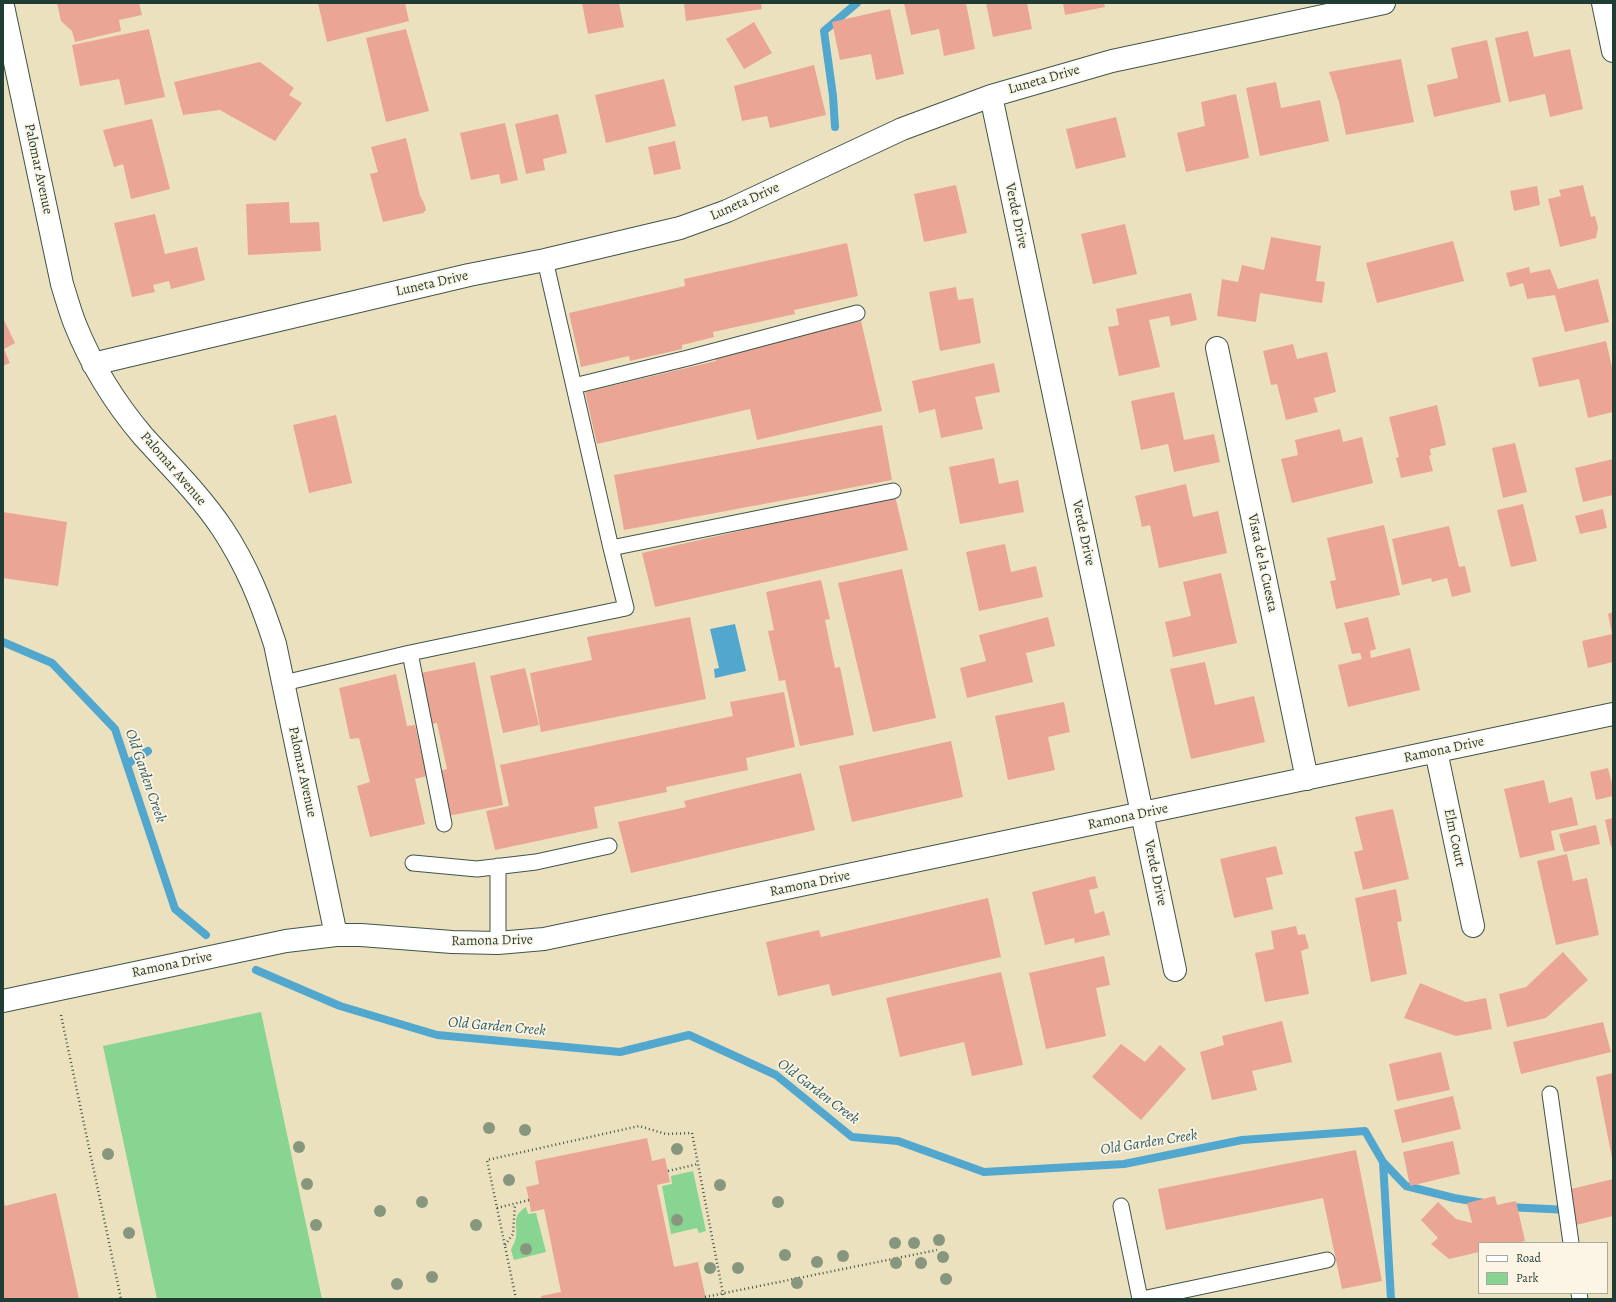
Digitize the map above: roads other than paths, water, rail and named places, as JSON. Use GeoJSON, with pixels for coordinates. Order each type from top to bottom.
{"type":"FeatureCollection","features":[{"type":"Feature","properties":{"kind":"street","name":"Luneta Drive"},"geometry":{"type":"LineString","coordinates":[[93,364],[469,275],[545,260],[680,228],[727,211],[902,129],[991,96],[1112,61],[1384,3]]}},
{"type":"Feature","properties":{"kind":"street"},"geometry":{"type":"LineString","coordinates":[[1603,3],[1613,51]]}},
{"type":"Feature","properties":{"kind":"street","name":"Palomar Avenue"},"geometry":{"type":"LineString","coordinates":[[3,6],[62,284],[76,325],[93,364],[116,401],[142,435],[196,493],[221,527],[244,564],[261,603],[275,644],[284,683],[336,935]]}},
{"type":"Feature","properties":{"kind":"street","name":"Verde Drive"},"geometry":{"type":"LineString","coordinates":[[991,96],[1175,970]]}},
{"type":"Feature","properties":{"kind":"street","name":"Vista de la Cuesta"},"geometry":{"type":"LineString","coordinates":[[1217,348],[1307,779]]}},
{"type":"Feature","properties":{"kind":"street","name":"Ramona Drive"},"geometry":{"type":"LineString","coordinates":[[3,1001],[286,941],[336,935],[362,935],[452,942],[498,943],[544,939],[1613,714]]}},
{"type":"Feature","properties":{"kind":"street","name":"Elm Court"},"geometry":{"type":"LineString","coordinates":[[1436,751],[1473,926]]}},
{"type":"Feature","properties":{"kind":"lane"},"geometry":{"type":"LineString","coordinates":[[284,683],[410,653],[626,608],[545,260]]}},
{"type":"Feature","properties":{"kind":"lane"},"geometry":{"type":"LineString","coordinates":[[574,386],[688,358],[857,313]]}},
{"type":"Feature","properties":{"kind":"lane"},"geometry":{"type":"LineString","coordinates":[[611,548],[893,490]]}},
{"type":"Feature","properties":{"kind":"lane"},"geometry":{"type":"LineString","coordinates":[[410,653],[444,824]]}},
{"type":"Feature","properties":{"kind":"lane"},"geometry":{"type":"LineString","coordinates":[[413,863],[477,869],[536,862],[609,846]]}},
{"type":"Feature","properties":{"kind":"lane"},"geometry":{"type":"LineString","coordinates":[[498,866],[498,943]]}},
{"type":"Feature","properties":{"kind":"lane"},"geometry":{"type":"LineString","coordinates":[[1550,1094],[1571,1242]]}},
{"type":"Feature","properties":{"kind":"lane"},"geometry":{"type":"LineString","coordinates":[[1121,1206],[1141,1299],[1327,1260]]}},
{"type":"Feature","properties":{"kind":"water"},"geometry":{"type":"Polygon","coordinates":[[[735,624],[746,671],[715,678],[714,669],[719,668],[710,629],[735,624]]]}},
{"type":"Feature","properties":{"kind":"waterway"},"geometry":{"type":"LineString","coordinates":[[835,127],[833,96],[824,31],[857,3]]}},
{"type":"Feature","properties":{"kind":"waterway","name":"Old Garden Creek"},"geometry":{"type":"LineString","coordinates":[[3,642],[52,663],[115,729],[175,909],[206,935]]}},
{"type":"Feature","properties":{"kind":"waterway"},"geometry":{"type":"LineString","coordinates":[[127,764],[148,751]]}},
{"type":"Feature","properties":{"kind":"waterway","name":"Old Garden Creek"},"geometry":{"type":"LineString","coordinates":[[256,970],[340,1006],[437,1035],[620,1052],[689,1035],[776,1075],[852,1137],[898,1141],[984,1172],[1124,1164],[1242,1140],[1365,1131],[1383,1162],[1406,1186],[1454,1198],[1484,1203]]}},
{"type":"Feature","properties":{"kind":"waterway"},"geometry":{"type":"LineString","coordinates":[[1383,1162],[1391,1299]]}},
{"type":"Feature","properties":{"kind":"waterway"},"geometry":{"type":"LineString","coordinates":[[1507,1207],[1569,1210]]}}]}
